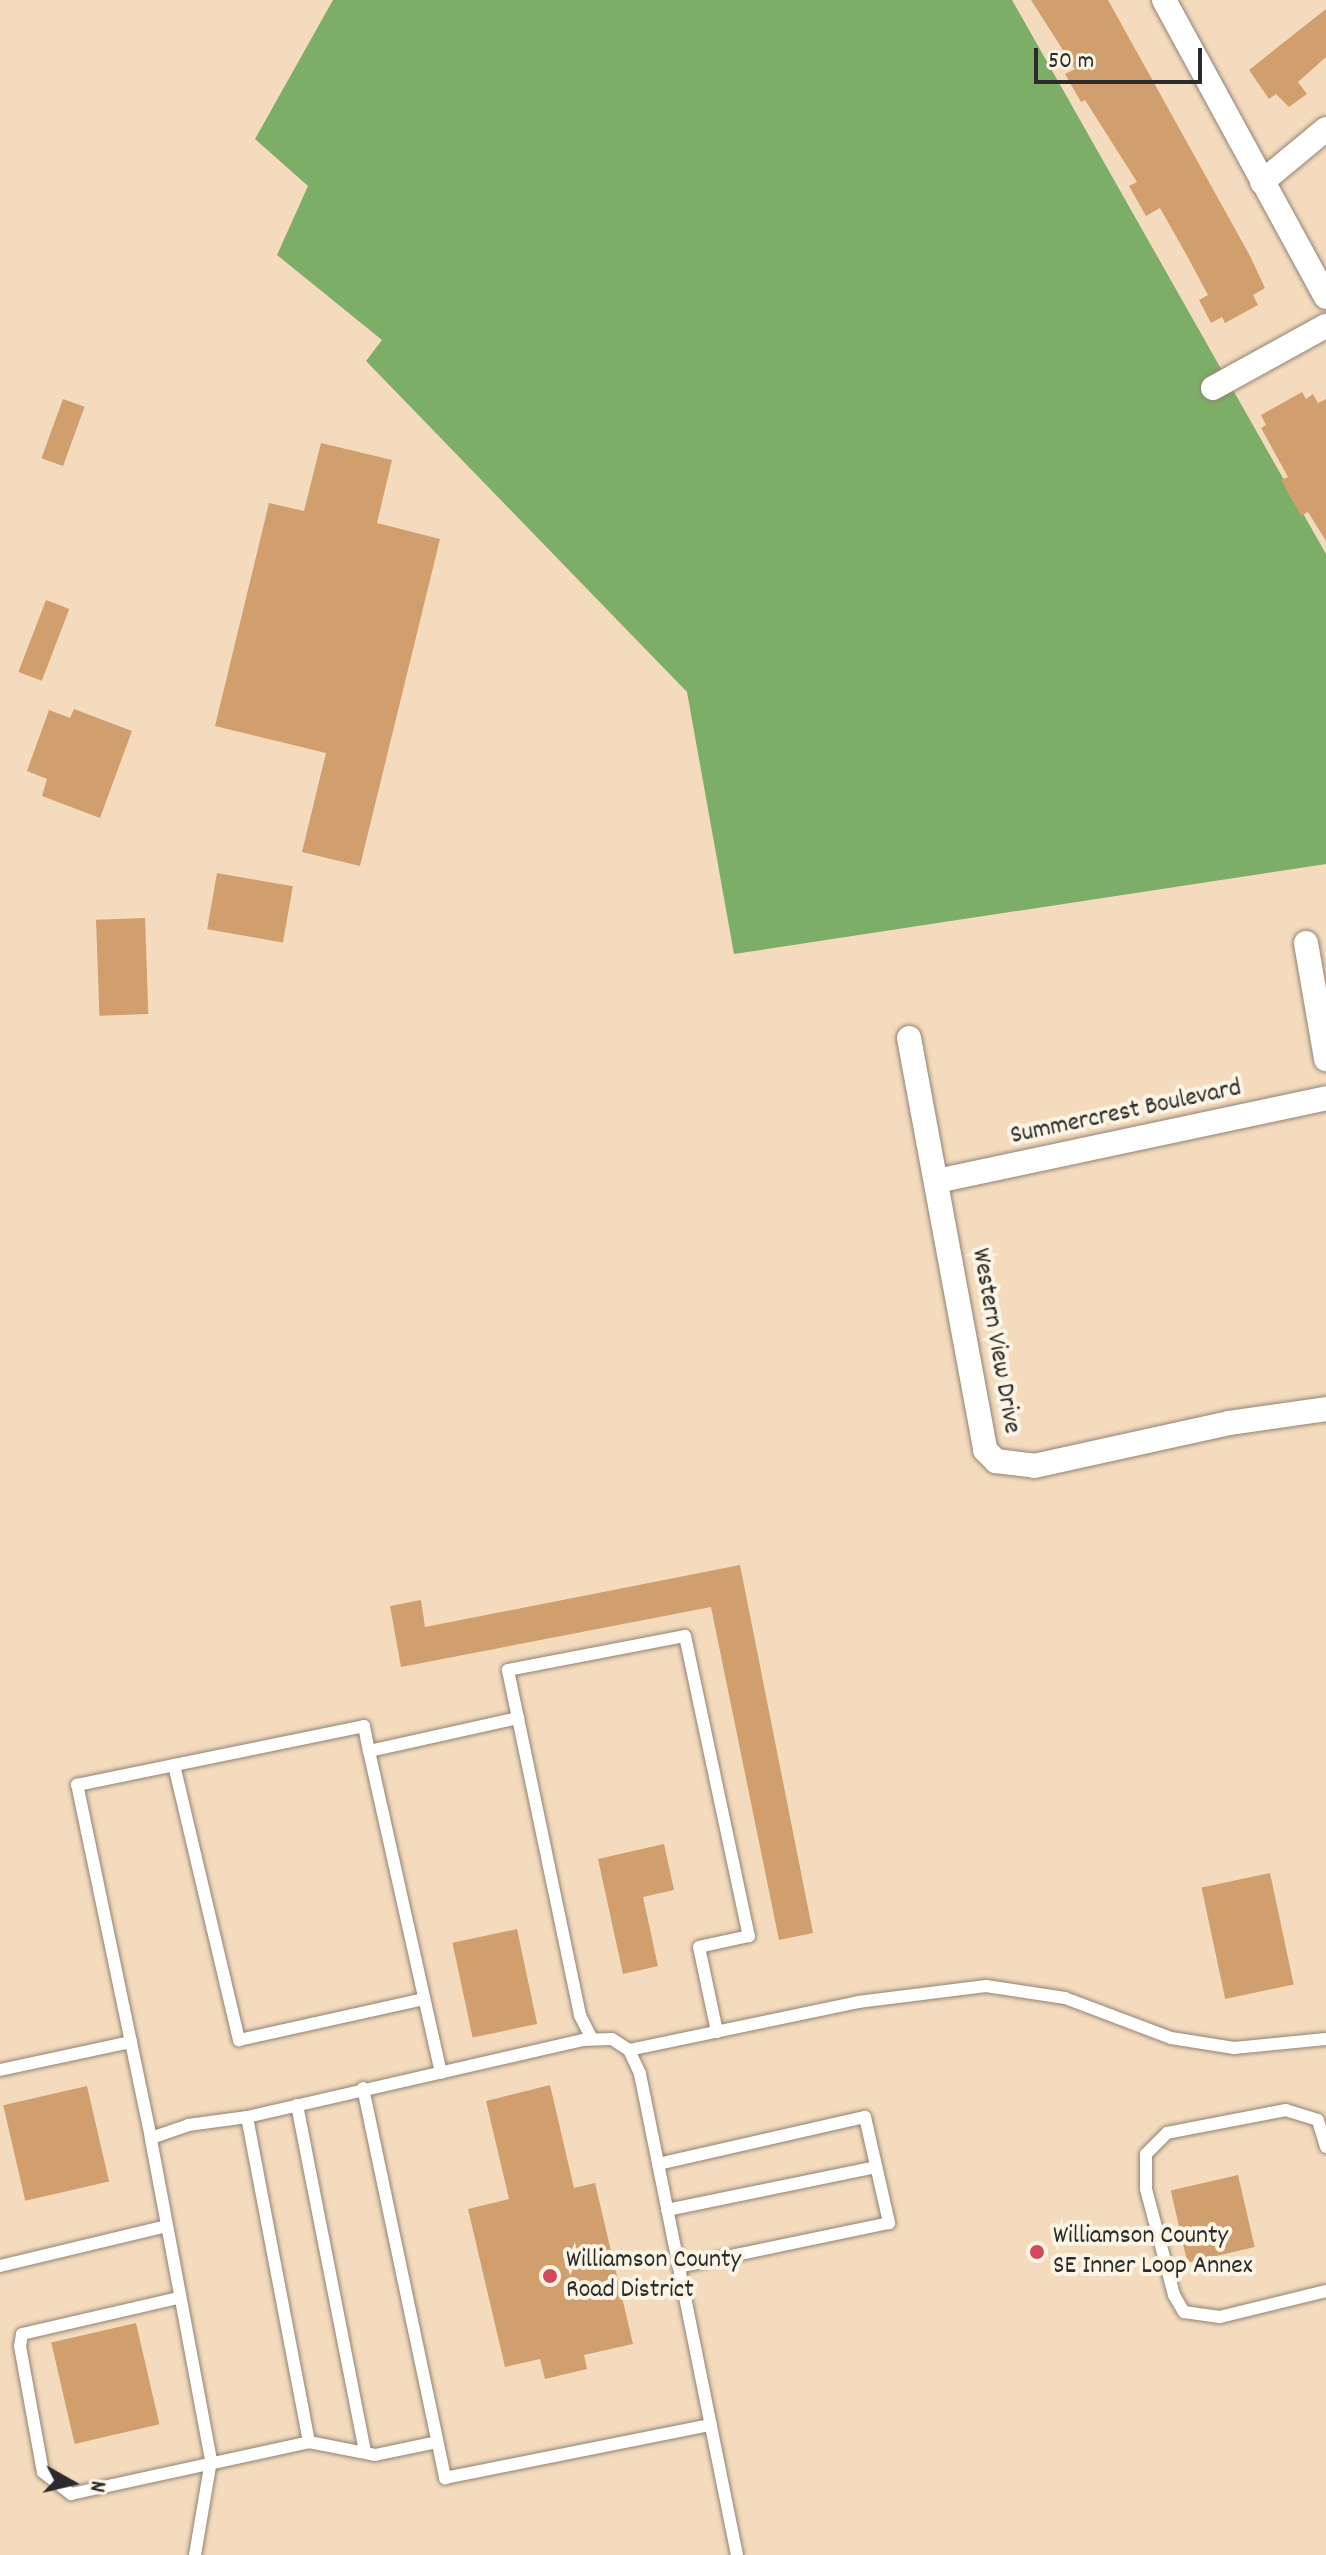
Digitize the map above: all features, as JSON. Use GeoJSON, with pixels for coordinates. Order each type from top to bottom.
{"type":"FeatureCollection","features":[{"type":"Feature","properties":{"kind":"street"},"geometry":{"type":"LineString","coordinates":[[1164,0],[1326,297]]}},
{"type":"Feature","properties":{"kind":"street"},"geometry":{"type":"LineString","coordinates":[[1262,182],[1326,129]]}},
{"type":"Feature","properties":{"kind":"street"},"geometry":{"type":"LineString","coordinates":[[1213,388],[1326,326]]}},
{"type":"Feature","properties":{"kind":"street"},"geometry":{"type":"LineString","coordinates":[[1306,943],[1326,1059]]}},
{"type":"Feature","properties":{"kind":"street","name":"Western View Drive"},"geometry":{"type":"LineString","coordinates":[[909,1038],[985,1450],[996,1461],[1034,1466],[1229,1423],[1326,1409]]}},
{"type":"Feature","properties":{"kind":"street","name":"Summercrest Boulevard"},"geometry":{"type":"LineString","coordinates":[[937,1181],[1326,1098]]}},
{"type":"Feature","properties":{"kind":"lane"},"geometry":{"type":"LineString","coordinates":[[592,2039],[580,2015],[508,1670],[685,1636],[749,1936],[699,1947],[717,2032]]}},
{"type":"Feature","properties":{"kind":"lane"},"geometry":{"type":"LineString","coordinates":[[369,1751],[518,1718]]}},
{"type":"Feature","properties":{"kind":"lane"},"geometry":{"type":"LineString","coordinates":[[195,2555],[211,2460],[178,2298],[151,2138],[77,1785],[364,1726],[441,2073]]}},
{"type":"Feature","properties":{"kind":"lane"},"geometry":{"type":"LineString","coordinates":[[174,1765],[239,2040],[424,1999]]}},
{"type":"Feature","properties":{"kind":"lane"},"geometry":{"type":"LineString","coordinates":[[629,2050],[858,2002],[986,1986],[1065,1998],[1171,2038],[1234,2048],[1326,2039]]}},
{"type":"Feature","properties":{"kind":"lane"},"geometry":{"type":"LineString","coordinates":[[151,2138],[188,2125],[247,2117],[363,2088],[592,2039],[612,2039],[629,2050],[640,2074],[737,2555]]}},
{"type":"Feature","properties":{"kind":"lane"},"geometry":{"type":"LineString","coordinates":[[0,2070],[131,2042]]}},
{"type":"Feature","properties":{"kind":"lane"},"geometry":{"type":"LineString","coordinates":[[363,2088],[445,2478],[711,2425]]}},
{"type":"Feature","properties":{"kind":"lane"},"geometry":{"type":"LineString","coordinates":[[297,2105],[365,2452]]}},
{"type":"Feature","properties":{"kind":"lane"},"geometry":{"type":"LineString","coordinates":[[1326,2147],[1318,2120],[1286,2110],[1167,2133],[1146,2154],[1146,2189],[1174,2295],[1184,2312],[1220,2317],[1326,2291]]}},
{"type":"Feature","properties":{"kind":"lane"},"geometry":{"type":"LineString","coordinates":[[247,2117],[309,2442]]}},
{"type":"Feature","properties":{"kind":"lane"},"geometry":{"type":"LineString","coordinates":[[658,2164],[865,2117],[889,2223],[679,2267]]}},
{"type":"Feature","properties":{"kind":"lane"},"geometry":{"type":"LineString","coordinates":[[667,2210],[876,2167]]}},
{"type":"Feature","properties":{"kind":"lane"},"geometry":{"type":"LineString","coordinates":[[0,2266],[166,2226]]}},
{"type":"Feature","properties":{"kind":"lane"},"geometry":{"type":"LineString","coordinates":[[178,2298],[22,2334],[20,2346],[43,2472],[71,2494],[211,2460],[309,2442],[365,2452],[437,2442]]}},
{"type":"Feature","properties":{"kind":"green space"},"geometry":{"type":"Polygon","coordinates":[[[333,0],[1012,0],[1326,554],[1326,864],[734,954],[687,692],[366,361],[382,340],[277,255],[308,186],[255,139],[333,0]]]}},
{"type":"Feature","properties":{"kind":"building"},"geometry":{"type":"Polygon","coordinates":[[[1031,0],[1108,0],[1250,256],[1265,288],[1253,295],[1258,305],[1225,323],[1222,317],[1211,323],[1199,300],[1208,295],[1186,254],[1160,208],[1146,216],[1129,186],[1137,182],[1085,100],[1081,102],[1065,74],[1075,69],[1031,0]]]}},
{"type":"Feature","properties":{"kind":"building"},"geometry":{"type":"Polygon","coordinates":[[[1326,9],[1326,57],[1298,82],[1307,94],[1289,107],[1276,94],[1269,99],[1249,70],[1326,9]]]}},
{"type":"Feature","properties":{"kind":"building"},"geometry":{"type":"Polygon","coordinates":[[[1302,392],[1306,399],[1313,394],[1318,403],[1326,399],[1326,541],[1308,512],[1301,516],[1281,480],[1288,477],[1261,428],[1266,425],[1261,415],[1302,392]]]}},
{"type":"Feature","properties":{"kind":"building"},"geometry":{"type":"Polygon","coordinates":[[[63,399],[85,407],[63,466],[41,458],[63,399]]]}},
{"type":"Feature","properties":{"kind":"building"},"geometry":{"type":"Polygon","coordinates":[[[321,443],[392,460],[377,523],[440,539],[360,866],[302,852],[326,753],[215,726],[269,503],[304,511],[321,443]]]}},
{"type":"Feature","properties":{"kind":"building"},"geometry":{"type":"Polygon","coordinates":[[[46,600],[69,609],[42,681],[18,672],[46,600]]]}},
{"type":"Feature","properties":{"kind":"building"},"geometry":{"type":"Polygon","coordinates":[[[74,709],[132,731],[100,818],[42,796],[47,779],[27,771],[49,710],[70,718],[74,709]]]}},
{"type":"Feature","properties":{"kind":"building"},"geometry":{"type":"Polygon","coordinates":[[[217,873],[293,886],[283,943],[207,929],[217,873]]]}},
{"type":"Feature","properties":{"kind":"building"},"geometry":{"type":"Polygon","coordinates":[[[145,918],[148,1014],[99,1016],[96,920],[145,918]]]}},
{"type":"Feature","properties":{"kind":"building"},"geometry":{"type":"Polygon","coordinates":[[[740,1565],[813,1933],[779,1940],[711,1607],[401,1667],[390,1606],[421,1600],[425,1627],[740,1565]]]}},
{"type":"Feature","properties":{"kind":"building"},"geometry":{"type":"Polygon","coordinates":[[[664,1844],[674,1890],[643,1897],[658,1966],[623,1974],[598,1859],[664,1844]]]}},
{"type":"Feature","properties":{"kind":"building"},"geometry":{"type":"Polygon","coordinates":[[[1270,1873],[1294,1985],[1225,1999],[1202,1888],[1270,1873]]]}},
{"type":"Feature","properties":{"kind":"building"},"geometry":{"type":"Polygon","coordinates":[[[517,1929],[537,2024],[473,2038],[452,1943],[517,1929]]]}},
{"type":"Feature","properties":{"kind":"building","name":"Williamson County Road District"},"geometry":{"type":"Polygon","coordinates":[[[550,2085],[574,2188],[595,2183],[633,2344],[584,2355],[587,2369],[545,2379],[540,2359],[505,2367],[468,2209],[509,2199],[486,2101],[550,2085]]]}},
{"type":"Feature","properties":{"kind":"building"},"geometry":{"type":"Polygon","coordinates":[[[87,2086],[109,2181],[25,2201],[3,2105],[87,2086]]]}},
{"type":"Feature","properties":{"kind":"building"},"geometry":{"type":"Polygon","coordinates":[[[1238,2175],[1255,2247],[1187,2263],[1171,2191],[1238,2175]]]}},
{"type":"Feature","properties":{"kind":"building"},"geometry":{"type":"Polygon","coordinates":[[[136,2323],[159,2424],[75,2444],[51,2343],[136,2323]]]}},
{"type":"Feature","properties":{"kind":"place","name":"Williamson County SE Inner Loop Annex"},"geometry":{"type":"Point","coordinates":[1037,2252]}},
{"type":"Feature","properties":{"kind":"place","name":"Williamson County Road District"},"geometry":{"type":"Point","coordinates":[550,2276]}}]}
